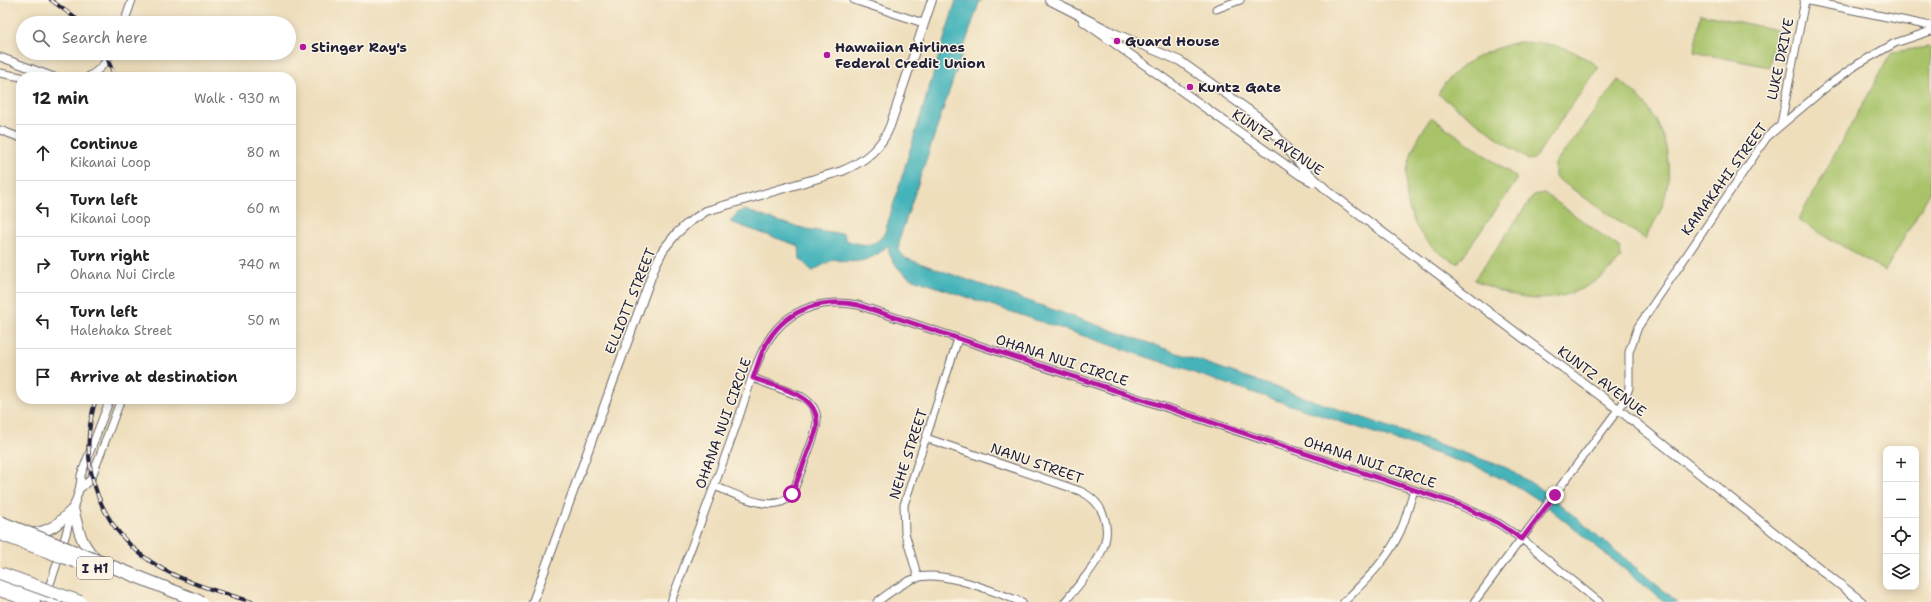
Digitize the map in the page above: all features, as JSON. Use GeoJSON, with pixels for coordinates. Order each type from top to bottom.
{"type":"FeatureCollection","features":[{"type":"Feature","properties":{"kind":"highway"},"geometry":{"type":"LineString","coordinates":[[0,522],[201,602]]}},
{"type":"Feature","properties":{"kind":"highway","name":"I H1"},"geometry":{"type":"LineString","coordinates":[[0,534],[190,602]]}},
{"type":"Feature","properties":{"kind":"highway","name":"I H1"},"geometry":{"type":"LineString","coordinates":[[0,573],[80,602]]}},
{"type":"Feature","properties":{"kind":"highway"},"geometry":{"type":"LineString","coordinates":[[0,590],[34,602]]}},
{"type":"Feature","properties":{"kind":"main road"},"geometry":{"type":"LineString","coordinates":[[20,535],[45,532],[58,524],[73,509]]}},
{"type":"Feature","properties":{"kind":"main road"},"geometry":{"type":"LineString","coordinates":[[73,509],[79,534],[86,548],[104,566]]}},
{"type":"Feature","properties":{"kind":"main road"},"geometry":{"type":"LineString","coordinates":[[0,528],[205,602]]}},
{"type":"Feature","properties":{"kind":"main road"},"geometry":{"type":"LineString","coordinates":[[0,580],[60,602]]}},
{"type":"Feature","properties":{"kind":"street"},"geometry":{"type":"LineString","coordinates":[[126,16],[132,0]]}},
{"type":"Feature","properties":{"kind":"street"},"geometry":{"type":"LineString","coordinates":[[854,0],[924,23]]}},
{"type":"Feature","properties":{"kind":"street","name":"ELLIOTT STREET"},"geometry":{"type":"LineString","coordinates":[[533,602],[655,266],[664,250],[683,227],[706,212],[842,171],[859,164],[873,153],[883,140],[890,126],[932,0]]}},
{"type":"Feature","properties":{"kind":"street"},"geometry":{"type":"LineString","coordinates":[[1049,0],[1077,16]]}},
{"type":"Feature","properties":{"kind":"street"},"geometry":{"type":"LineString","coordinates":[[1216,9],[1240,0]]}},
{"type":"Feature","properties":{"kind":"street"},"geometry":{"type":"LineString","coordinates":[[1804,0],[1931,26]]}},
{"type":"Feature","properties":{"kind":"street","name":"LUKE DRIVE"},"geometry":{"type":"LineString","coordinates":[[1781,124],[1804,0]]}},
{"type":"Feature","properties":{"kind":"street"},"geometry":{"type":"LineString","coordinates":[[1846,0],[1846,8]]}},
{"type":"Feature","properties":{"kind":"street","name":"KUNTZ AVENUE"},"geometry":{"type":"LineString","coordinates":[[1077,16],[1108,41],[1300,175],[1322,187],[1618,409],[1862,602]]}},
{"type":"Feature","properties":{"kind":"street","name":"KUNTZ AVENUE"},"geometry":{"type":"LineString","coordinates":[[1077,16],[1180,62],[1257,116],[1322,187]]}},
{"type":"Feature","properties":{"kind":"street","name":"KAMAKAHI STREET"},"geometry":{"type":"LineString","coordinates":[[1474,602],[1544,511],[1618,409],[1629,388],[1629,352],[1638,327],[1767,137],[1830,84],[1858,64],[1895,43],[1931,31]]}},
{"type":"Feature","properties":{"kind":"street"},"geometry":{"type":"LineString","coordinates":[[0,57],[40,72]]}},
{"type":"Feature","properties":{"kind":"street"},"geometry":{"type":"LineString","coordinates":[[97,72],[107,60]]}},
{"type":"Feature","properties":{"kind":"street"},"geometry":{"type":"LineString","coordinates":[[0,73],[16,76]]}},
{"type":"Feature","properties":{"kind":"street"},"geometry":{"type":"LineString","coordinates":[[0,130],[16,136]]}},
{"type":"Feature","properties":{"kind":"street","name":"OHANA NUI CIRCLE"},"geometry":{"type":"LineString","coordinates":[[671,602],[764,349],[776,330],[792,315],[824,303],[846,303],[858,305],[1414,490],[1480,514],[1498,523],[1522,539],[1599,602]]}},
{"type":"Feature","properties":{"kind":"street","name":"NEHE STREET"},"geometry":{"type":"LineString","coordinates":[[918,578],[905,533],[903,514],[906,495],[958,339]]}},
{"type":"Feature","properties":{"kind":"street"},"geometry":{"type":"LineString","coordinates":[[714,486],[762,503],[774,504],[782,502],[789,497],[794,490],[816,431],[817,414],[809,401],[753,378]]}},
{"type":"Feature","properties":{"kind":"street"},"geometry":{"type":"LineString","coordinates":[[45,596],[62,551],[73,509],[81,488],[81,475],[108,404]]}},
{"type":"Feature","properties":{"kind":"street"},"geometry":{"type":"LineString","coordinates":[[81,488],[91,479],[119,404]]}},
{"type":"Feature","properties":{"kind":"street","name":"NANU STREET"},"geometry":{"type":"LineString","coordinates":[[926,438],[1080,490],[1096,502],[1103,513],[1107,526],[1105,545],[1099,557],[1065,602]]}},
{"type":"Feature","properties":{"kind":"street"},"geometry":{"type":"LineString","coordinates":[[1344,602],[1364,582],[1393,545],[1400,533],[1414,490]]}},
{"type":"Feature","properties":{"kind":"street"},"geometry":{"type":"LineString","coordinates":[[877,602],[897,588],[918,578],[930,576],[955,580],[1022,602]]}},
{"type":"Feature","properties":{"kind":"green space"},"geometry":{"type":"Polygon","coordinates":[[[1701,14],[1777,30],[1769,67],[1694,52],[1701,14]]]}},
{"type":"Feature","properties":{"kind":"green space"},"geometry":{"type":"Polygon","coordinates":[[[1519,42],[1543,43],[1561,47],[1579,54],[1599,67],[1534,159],[1528,160],[1438,94],[1445,83],[1462,66],[1483,54],[1519,42]]]}},
{"type":"Feature","properties":{"kind":"green space"},"geometry":{"type":"Polygon","coordinates":[[[1928,47],[1931,49],[1931,191],[1885,271],[1798,220],[1892,52],[1928,47]]]}},
{"type":"Feature","properties":{"kind":"green space"},"geometry":{"type":"Polygon","coordinates":[[[1618,80],[1628,87],[1652,113],[1664,139],[1667,153],[1668,181],[1665,195],[1661,209],[1645,239],[1555,177],[1555,164],[1618,80]]]}},
{"type":"Feature","properties":{"kind":"green space"},"geometry":{"type":"Polygon","coordinates":[[[1431,117],[1516,177],[1516,182],[1458,263],[1443,255],[1430,245],[1420,233],[1408,204],[1406,188],[1407,172],[1411,155],[1417,140],[1431,117]]]}},
{"type":"Feature","properties":{"kind":"green space"},"geometry":{"type":"Polygon","coordinates":[[[1544,193],[1620,248],[1621,258],[1610,270],[1584,288],[1570,294],[1555,297],[1539,299],[1524,298],[1508,294],[1474,280],[1534,195],[1544,193]]]}},
{"type":"Feature","properties":{"kind":"water"},"geometry":{"type":"Polygon","coordinates":[[[956,0],[982,0],[979,3],[899,240],[899,250],[905,258],[1507,468],[1544,491],[1677,602],[1665,602],[1540,501],[1522,489],[1482,469],[910,278],[895,264],[890,255],[888,245],[870,258],[849,262],[834,259],[812,271],[800,259],[799,246],[730,222],[738,212],[745,210],[794,226],[844,234],[846,240],[857,244],[868,244],[878,241],[885,232],[956,0]]]}},
{"type":"Feature","properties":{"kind":"railway"},"geometry":{"type":"LineString","coordinates":[[51,0],[73,16]]}},
{"type":"Feature","properties":{"kind":"railway"},"geometry":{"type":"LineString","coordinates":[[108,60],[113,72]]}},
{"type":"Feature","properties":{"kind":"railway"},"geometry":{"type":"LineString","coordinates":[[95,404],[90,424],[89,448],[91,472],[98,495],[108,517],[122,536],[140,553],[171,574],[252,602]]}},
{"type":"Feature","properties":{"kind":"place","name":"Guard House"},"geometry":{"type":"Point","coordinates":[1117,41]}},
{"type":"Feature","properties":{"kind":"place","name":"Stinger Ray's"},"geometry":{"type":"Point","coordinates":[303,47]}},
{"type":"Feature","properties":{"kind":"place","name":"Hawaiian Airlines Federal Credit Union"},"geometry":{"type":"Point","coordinates":[827,55]}},
{"type":"Feature","properties":{"kind":"place","name":"Kuntz Gate"},"geometry":{"type":"Point","coordinates":[1190,87]}},
{"type":"Feature","properties":{"kind":"route"},"geometry":{"type":"LineString","coordinates":[[792,494],[816,431],[818,422],[815,411],[809,401],[802,397],[753,378],[769,339],[784,322],[792,315],[802,310],[824,303],[835,302],[858,305],[1460,505],[1498,523],[1522,539],[1555,495]]}}]}
